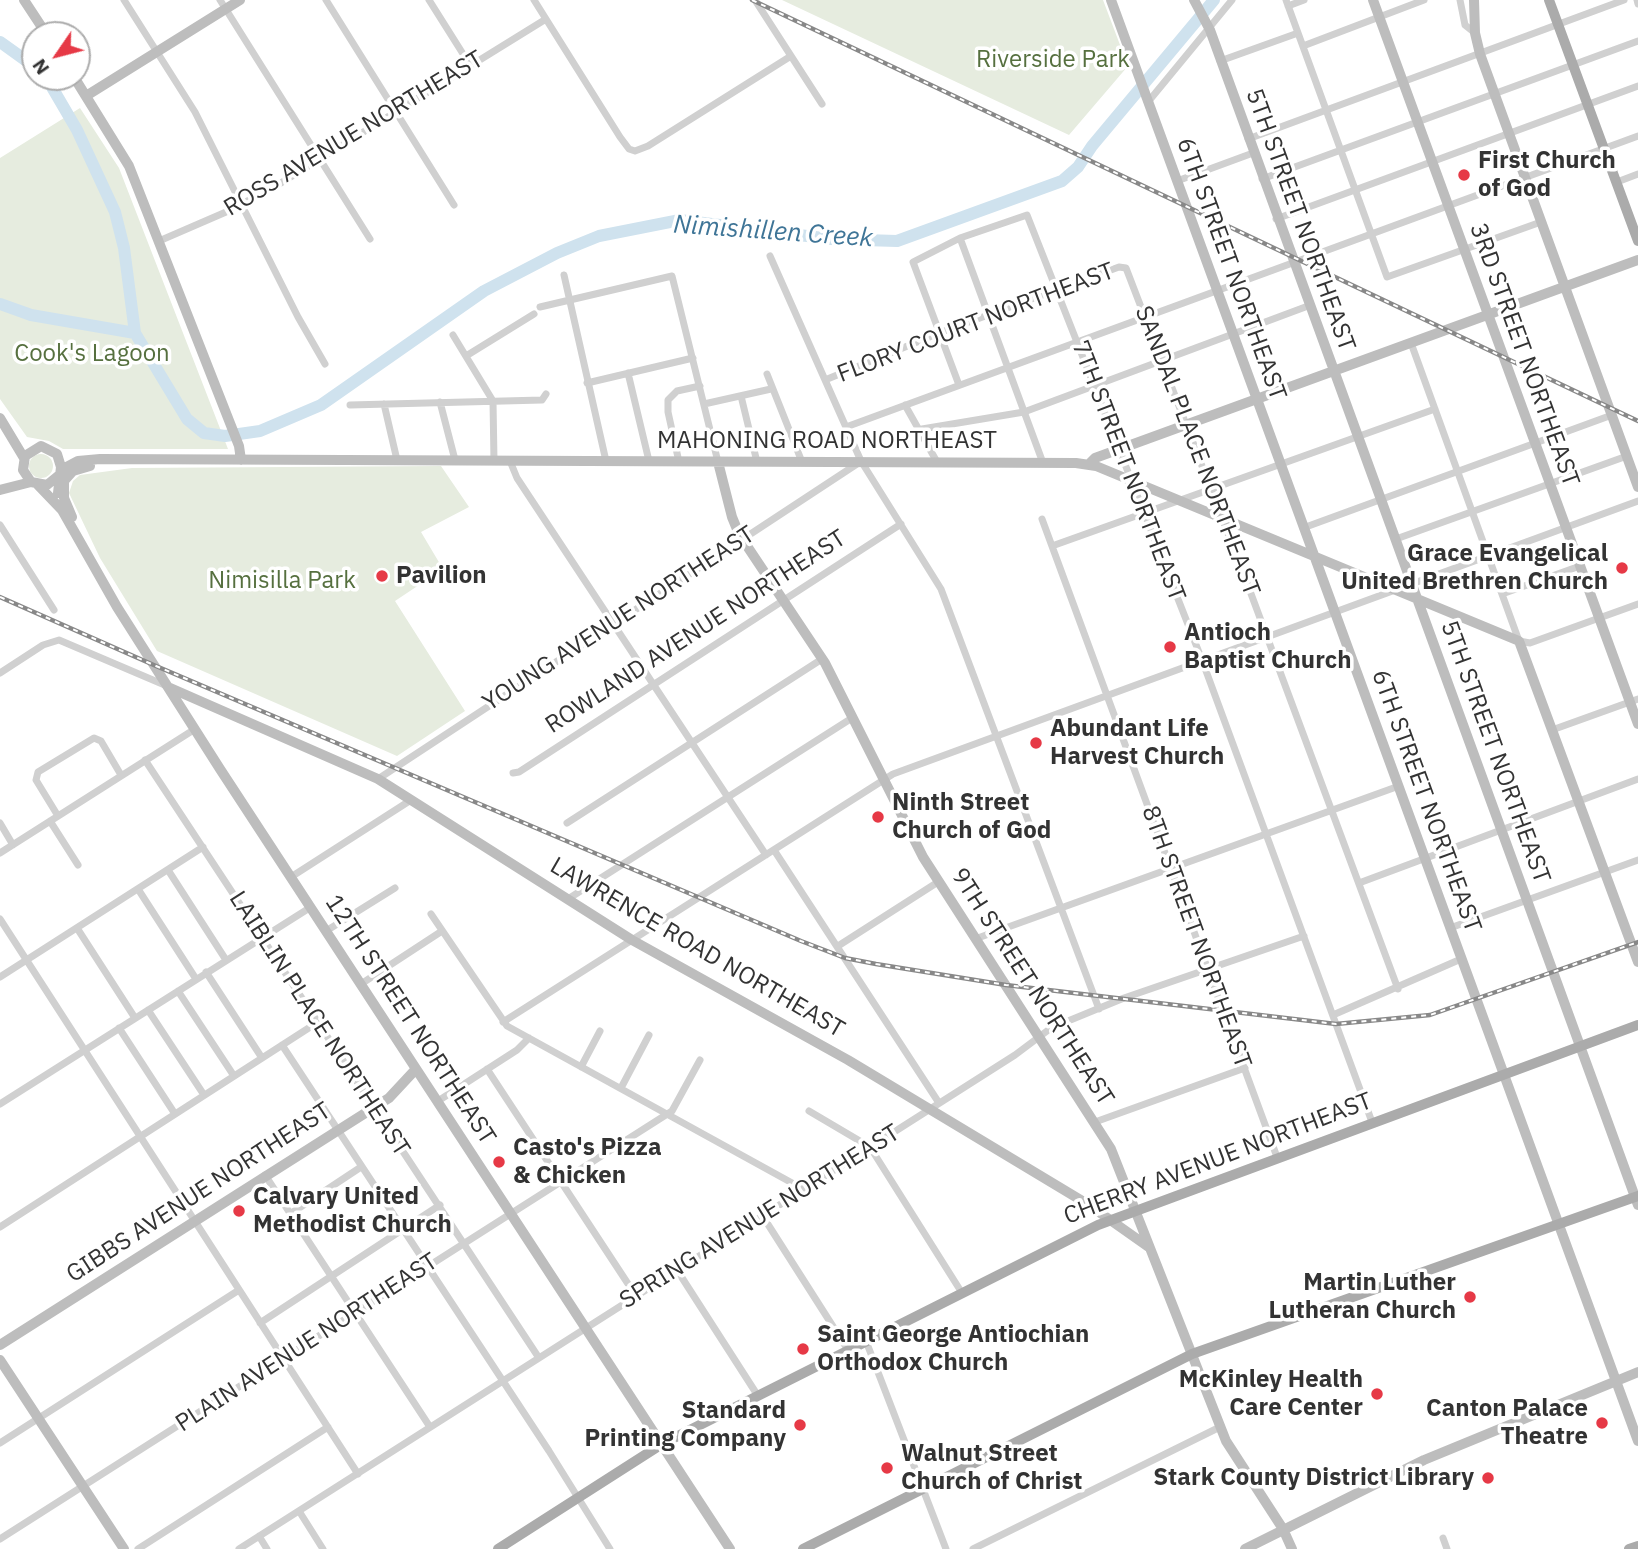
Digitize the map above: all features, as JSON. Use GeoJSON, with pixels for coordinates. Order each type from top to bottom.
{"type":"FeatureCollection","features":[{"type":"Feature","properties":{"kind":"main road"},"geometry":{"type":"LineString","coordinates":[[1549,0],[1604,149],[1635,221],[1638,241]]}},
{"type":"Feature","properties":{"kind":"main road","name":"CHERRY AVENUE NORTHEAST"},"geometry":{"type":"LineString","coordinates":[[498,1549],[662,1444],[1112,1219],[1638,1025]]}},
{"type":"Feature","properties":{"kind":"main road"},"geometry":{"type":"LineString","coordinates":[[803,1549],[1192,1354],[1559,1223],[1637,1200]]}},
{"type":"Feature","properties":{"kind":"main road"},"geometry":{"type":"LineString","coordinates":[[1629,1549],[1638,1546]]}},
{"type":"Feature","properties":{"kind":"street"},"geometry":{"type":"LineString","coordinates":[[24,0],[38,21]]}},
{"type":"Feature","properties":{"kind":"street"},"geometry":{"type":"LineString","coordinates":[[124,0],[195,112],[298,317],[325,364]]}},
{"type":"Feature","properties":{"kind":"street"},"geometry":{"type":"LineString","coordinates":[[86,96],[157,53],[223,4],[240,0]]}},
{"type":"Feature","properties":{"kind":"street"},"geometry":{"type":"LineString","coordinates":[[326,0],[454,205]]}},
{"type":"Feature","properties":{"kind":"street"},"geometry":{"type":"LineString","coordinates":[[429,0],[470,65]]}},
{"type":"Feature","properties":{"kind":"street"},"geometry":{"type":"LineString","coordinates":[[534,0],[626,146],[635,151],[648,146],[792,56]]}},
{"type":"Feature","properties":{"kind":"street"},"geometry":{"type":"LineString","coordinates":[[755,0],[822,104]]}},
{"type":"Feature","properties":{"kind":"street","name":"6TH STREET NORTHEAST"},"geometry":{"type":"LineString","coordinates":[[1111,0],[1638,1441]]}},
{"type":"Feature","properties":{"kind":"street","name":"5TH STREET NORTHEAST"},"geometry":{"type":"LineString","coordinates":[[1194,0],[1208,27],[1637,1200]]}},
{"type":"Feature","properties":{"kind":"street"},"geometry":{"type":"LineString","coordinates":[[1147,100],[1232,0]]}},
{"type":"Feature","properties":{"kind":"street"},"geometry":{"type":"LineString","coordinates":[[1304,0],[1287,3],[1387,277],[1541,222]]}},
{"type":"Feature","properties":{"kind":"street","name":"3RD STREET NORTHEAST"},"geometry":{"type":"LineString","coordinates":[[1373,0],[1599,618],[1634,700],[1638,724]]}},
{"type":"Feature","properties":{"kind":"street"},"geometry":{"type":"LineString","coordinates":[[1303,46],[1424,0]]}},
{"type":"Feature","properties":{"kind":"street"},"geometry":{"type":"LineString","coordinates":[[1460,0],[1465,25],[1475,33]]}},
{"type":"Feature","properties":{"kind":"street"},"geometry":{"type":"LineString","coordinates":[[1474,0],[1475,33],[1480,54],[1638,487]]}},
{"type":"Feature","properties":{"kind":"street"},"geometry":{"type":"LineString","coordinates":[[1248,139],[1624,0]]}},
{"type":"Feature","properties":{"kind":"street"},"geometry":{"type":"LineString","coordinates":[[223,4],[370,239]]}},
{"type":"Feature","properties":{"kind":"street","name":"ROSS AVENUE NORTHEAST"},"geometry":{"type":"LineString","coordinates":[[159,241],[241,204],[320,159],[546,19]]}},
{"type":"Feature","properties":{"kind":"street"},"geometry":{"type":"LineString","coordinates":[[1219,61],[1298,33]]}},
{"type":"Feature","properties":{"kind":"street"},"geometry":{"type":"LineString","coordinates":[[1262,179],[1638,41]]}},
{"type":"Feature","properties":{"kind":"street"},"geometry":{"type":"LineString","coordinates":[[1276,219],[1638,86]]}},
{"type":"Feature","properties":{"kind":"street"},"geometry":{"type":"LineString","coordinates":[[83,91],[129,166],[239,446],[241,460]]}},
{"type":"Feature","properties":{"kind":"street"},"geometry":{"type":"LineString","coordinates":[[846,427],[1638,136]]}},
{"type":"Feature","properties":{"kind":"street"},"geometry":{"type":"LineString","coordinates":[[1177,181],[1253,153]]}},
{"type":"Feature","properties":{"kind":"street"},"geometry":{"type":"LineString","coordinates":[[1617,182],[1638,174]]}},
{"type":"Feature","properties":{"kind":"street","name":"7TH STREET NORTHEAST"},"geometry":{"type":"LineString","coordinates":[[960,238],[1027,215],[1202,660],[1372,1122]]}},
{"type":"Feature","properties":{"kind":"street"},"geometry":{"type":"LineString","coordinates":[[960,385],[912,262],[960,238],[1043,463]]}},
{"type":"Feature","properties":{"kind":"street"},"geometry":{"type":"LineString","coordinates":[[770,256],[861,461],[941,589],[1099,1009]]}},
{"type":"Feature","properties":{"kind":"street"},"geometry":{"type":"LineString","coordinates":[[1090,464],[1095,458],[1638,260]]}},
{"type":"Feature","properties":{"kind":"street","name":"FLORY COURT NORTHEAST"},"geometry":{"type":"LineString","coordinates":[[825,380],[939,333],[1119,267],[1126,268]]}},
{"type":"Feature","properties":{"kind":"street","name":"SANDAL PLACE NORTHEAST"},"geometry":{"type":"LineString","coordinates":[[1126,268],[1398,989]]}},
{"type":"Feature","properties":{"kind":"street"},"geometry":{"type":"LineString","coordinates":[[564,275],[606,461]]}},
{"type":"Feature","properties":{"kind":"street","name":"9TH STREET NORTHEAST"},"geometry":{"type":"LineString","coordinates":[[569,301],[672,276],[732,517],[743,539],[822,659],[938,882],[1111,1149],[1154,1252],[1220,1427],[1242,1469],[1283,1529],[1292,1549]]}},
{"type":"Feature","properties":{"kind":"street"},"geometry":{"type":"LineString","coordinates":[[540,307],[569,301]]}},
{"type":"Feature","properties":{"kind":"street"},"geometry":{"type":"LineString","coordinates":[[922,429],[1024,412],[1308,306]]}},
{"type":"Feature","properties":{"kind":"street"},"geometry":{"type":"LineString","coordinates":[[466,356],[534,314]]}},
{"type":"Feature","properties":{"kind":"street"},"geometry":{"type":"LineString","coordinates":[[453,335],[494,401],[494,461]]}},
{"type":"Feature","properties":{"kind":"street"},"geometry":{"type":"LineString","coordinates":[[1411,343],[1638,962]]}},
{"type":"Feature","properties":{"kind":"street"},"geometry":{"type":"LineString","coordinates":[[587,383],[693,358]]}},
{"type":"Feature","properties":{"kind":"street"},"geometry":{"type":"LineString","coordinates":[[628,373],[649,461]]}},
{"type":"Feature","properties":{"kind":"street"},"geometry":{"type":"LineString","coordinates":[[767,374],[771,390],[781,405],[802,462]]}},
{"type":"Feature","properties":{"kind":"street"},"geometry":{"type":"LineString","coordinates":[[679,462],[668,400],[677,391],[700,386]]}},
{"type":"Feature","properties":{"kind":"street"},"geometry":{"type":"LineString","coordinates":[[704,404],[771,390]]}},
{"type":"Feature","properties":{"kind":"street"},"geometry":{"type":"LineString","coordinates":[[350,405],[542,400],[546,394]]}},
{"type":"Feature","properties":{"kind":"street"},"geometry":{"type":"LineString","coordinates":[[741,396],[757,462]]}},
{"type":"Feature","properties":{"kind":"street"},"geometry":{"type":"LineString","coordinates":[[440,402],[456,460]]}},
{"type":"Feature","properties":{"kind":"street"},"geometry":{"type":"LineString","coordinates":[[384,404],[397,460]]}},
{"type":"Feature","properties":{"kind":"street"},"geometry":{"type":"LineString","coordinates":[[905,405],[922,429],[937,462]]}},
{"type":"Feature","properties":{"kind":"street"},"geometry":{"type":"LineString","coordinates":[[1052,546],[1435,409]]}},
{"type":"Feature","properties":{"kind":"street"},"geometry":{"type":"LineString","coordinates":[[1303,528],[1612,415]]}},
{"type":"Feature","properties":{"kind":"street"},"geometry":{"type":"LineString","coordinates":[[0,418],[35,483]]}},
{"type":"Feature","properties":{"kind":"street"},"geometry":{"type":"LineString","coordinates":[[0,490],[52,482],[59,473],[58,455],[49,447],[35,447],[8,430]]}},
{"type":"Feature","properties":{"kind":"street"},"geometry":{"type":"LineString","coordinates":[[0,490],[35,447]]}},
{"type":"Feature","properties":{"kind":"street","name":"MAHONING ROAD NORTHEAST"},"geometry":{"type":"LineString","coordinates":[[58,455],[83,454],[100,459]]}},
{"type":"Feature","properties":{"kind":"street"},"geometry":{"type":"LineString","coordinates":[[1395,539],[1627,456]]}},
{"type":"Feature","properties":{"kind":"street","name":"MAHONING ROAD NORTHEAST"},"geometry":{"type":"LineString","coordinates":[[59,473],[75,462],[100,459],[1090,464],[1520,641]]}},
{"type":"Feature","properties":{"kind":"street"},"geometry":{"type":"LineString","coordinates":[[88,559],[86,544],[65,502],[64,481],[80,468],[128,464],[135,459]]}},
{"type":"Feature","properties":{"kind":"street"},"geometry":{"type":"LineString","coordinates":[[510,461],[517,478],[766,855]]}},
{"type":"Feature","properties":{"kind":"street","name":"YOUNG AVENUE NORTHEAST"},"geometry":{"type":"LineString","coordinates":[[378,779],[861,461]]}},
{"type":"Feature","properties":{"kind":"street","name":"12TH STREET NORTHEAST"},"geometry":{"type":"LineString","coordinates":[[59,473],[57,486],[62,510],[88,559],[195,729],[730,1549]]}},
{"type":"Feature","properties":{"kind":"street","name":"12TH STREET NORTHEAST"},"geometry":{"type":"LineString","coordinates":[[35,483],[62,510]]}},
{"type":"Feature","properties":{"kind":"street"},"geometry":{"type":"LineString","coordinates":[[503,1023],[883,779],[1638,501]]}},
{"type":"Feature","properties":{"kind":"street","name":"8TH STREET NORTHEAST"},"geometry":{"type":"LineString","coordinates":[[1042,519],[1277,1157]]}},
{"type":"Feature","properties":{"kind":"street","name":"ROWLAND AVENUE NORTHEAST"},"geometry":{"type":"LineString","coordinates":[[513,773],[519,772],[901,524]]}},
{"type":"Feature","properties":{"kind":"street"},"geometry":{"type":"LineString","coordinates":[[0,525],[54,610]]}},
{"type":"Feature","properties":{"kind":"street"},"geometry":{"type":"LineString","coordinates":[[1502,594],[1580,566]]}},
{"type":"Feature","properties":{"kind":"street"},"geometry":{"type":"LineString","coordinates":[[1520,641],[1530,643],[1638,604]]}},
{"type":"Feature","properties":{"kind":"street"},"geometry":{"type":"LineString","coordinates":[[0,673],[43,645],[59,639],[168,686]]}},
{"type":"Feature","properties":{"kind":"street"},"geometry":{"type":"LineString","coordinates":[[567,822],[822,659]]}},
{"type":"Feature","properties":{"kind":"street","name":"LAWRENCE ROAD NORTHEAST"},"geometry":{"type":"LineString","coordinates":[[168,686],[378,779],[632,940],[935,1106],[1112,1219],[1154,1252]]}},
{"type":"Feature","properties":{"kind":"street"},"geometry":{"type":"LineString","coordinates":[[1552,730],[1634,700]]}},
{"type":"Feature","properties":{"kind":"street"},"geometry":{"type":"LineString","coordinates":[[568,899],[852,718]]}},
{"type":"Feature","properties":{"kind":"street"},"geometry":{"type":"LineString","coordinates":[[0,853],[195,729]]}},
{"type":"Feature","properties":{"kind":"street"},"geometry":{"type":"LineString","coordinates":[[58,816],[36,776],[96,738],[121,775]]}},
{"type":"Feature","properties":{"kind":"street","name":"LAIBLIN PLACE NORTHEAST"},"geometry":{"type":"LineString","coordinates":[[145,760],[539,1357]]}},
{"type":"Feature","properties":{"kind":"street"},"geometry":{"type":"LineString","coordinates":[[1359,883],[1638,779]]}},
{"type":"Feature","properties":{"kind":"street"},"geometry":{"type":"LineString","coordinates":[[975,939],[1399,786]]}},
{"type":"Feature","properties":{"kind":"street"},"geometry":{"type":"LineString","coordinates":[[291,877],[411,800]]}},
{"type":"Feature","properties":{"kind":"street"},"geometry":{"type":"LineString","coordinates":[[50,821],[78,865]]}},
{"type":"Feature","properties":{"kind":"street"},"geometry":{"type":"LineString","coordinates":[[0,823],[13,845]]}},
{"type":"Feature","properties":{"kind":"street"},"geometry":{"type":"LineString","coordinates":[[0,977],[203,848]]}},
{"type":"Feature","properties":{"kind":"street"},"geometry":{"type":"LineString","coordinates":[[774,850],[838,946],[935,1106]]}},
{"type":"Feature","properties":{"kind":"street"},"geometry":{"type":"LineString","coordinates":[[1450,928],[1638,860]]}},
{"type":"Feature","properties":{"kind":"street"},"geometry":{"type":"LineString","coordinates":[[168,870],[226,960]]}},
{"type":"Feature","properties":{"kind":"street"},"geometry":{"type":"LineString","coordinates":[[838,946],[938,882]]}},
{"type":"Feature","properties":{"kind":"street"},"geometry":{"type":"LineString","coordinates":[[326,931],[395,888]]}},
{"type":"Feature","properties":{"kind":"street"},"geometry":{"type":"LineString","coordinates":[[138,889],[196,979]]}},
{"type":"Feature","properties":{"kind":"street"},"geometry":{"type":"LineString","coordinates":[[0,1104],[310,906]]}},
{"type":"Feature","properties":{"kind":"street"},"geometry":{"type":"LineString","coordinates":[[431,914],[503,1023],[803,1189]]}},
{"type":"Feature","properties":{"kind":"street"},"geometry":{"type":"LineString","coordinates":[[0,919],[358,1474]]}},
{"type":"Feature","properties":{"kind":"street"},"geometry":{"type":"LineString","coordinates":[[77,928],[135,1018]]}},
{"type":"Feature","properties":{"kind":"street"},"geometry":{"type":"LineString","coordinates":[[361,984],[442,931]]}},
{"type":"Feature","properties":{"kind":"street","name":"SPRING AVENUE NORTHEAST"},"geometry":{"type":"LineString","coordinates":[[239,1549],[1015,1055],[1039,1036],[1099,1009],[1304,936]]}},
{"type":"Feature","properties":{"kind":"street"},"geometry":{"type":"LineString","coordinates":[[1333,1015],[1398,989],[1461,959]]}},
{"type":"Feature","properties":{"kind":"street"},"geometry":{"type":"LineString","coordinates":[[206,972],[262,1058]]}},
{"type":"Feature","properties":{"kind":"street"},"geometry":{"type":"LineString","coordinates":[[177,991],[234,1076]]}},
{"type":"Feature","properties":{"kind":"street"},"geometry":{"type":"LineString","coordinates":[[148,1010],[204,1096]]}},
{"type":"Feature","properties":{"kind":"street"},"geometry":{"type":"LineString","coordinates":[[0,1227],[318,1022]]}},
{"type":"Feature","properties":{"kind":"street"},"geometry":{"type":"LineString","coordinates":[[119,1028],[175,1114]]}},
{"type":"Feature","properties":{"kind":"street"},"geometry":{"type":"LineString","coordinates":[[581,1067],[600,1031]]}},
{"type":"Feature","properties":{"kind":"street"},"geometry":{"type":"LineString","coordinates":[[621,1088],[649,1035]]}},
{"type":"Feature","properties":{"kind":"street"},"geometry":{"type":"LineString","coordinates":[[438,1101],[524,1045],[529,1038]]}},
{"type":"Feature","properties":{"kind":"street"},"geometry":{"type":"LineString","coordinates":[[282,1045],[579,1497],[610,1549]]}},
{"type":"Feature","properties":{"kind":"street","name":"PLAIN AVENUE NORTHEAST"},"geometry":{"type":"LineString","coordinates":[[0,1539],[672,1111],[700,1060]]}},
{"type":"Feature","properties":{"kind":"street"},"geometry":{"type":"LineString","coordinates":[[1095,1122],[1245,1068]]}},
{"type":"Feature","properties":{"kind":"street","name":"GIBBS AVENUE NORTHEAST"},"geometry":{"type":"LineString","coordinates":[[0,1345],[389,1098],[416,1069]]}},
{"type":"Feature","properties":{"kind":"street"},"geometry":{"type":"LineString","coordinates":[[487,1069],[636,1296]]}},
{"type":"Feature","properties":{"kind":"street"},"geometry":{"type":"LineString","coordinates":[[809,1111],[870,1147],[961,1293]]}},
{"type":"Feature","properties":{"kind":"street"},"geometry":{"type":"LineString","coordinates":[[290,1214],[362,1167]]}},
{"type":"Feature","properties":{"kind":"street"},"geometry":{"type":"LineString","coordinates":[[265,1175],[430,1427]]}},
{"type":"Feature","properties":{"kind":"street"},"geometry":{"type":"LineString","coordinates":[[260,1323],[440,1205]]}},
{"type":"Feature","properties":{"kind":"street"},"geometry":{"type":"LineString","coordinates":[[762,1215],[848,1350]]}},
{"type":"Feature","properties":{"kind":"street"},"geometry":{"type":"LineString","coordinates":[[677,1270],[758,1396]]}},
{"type":"Feature","properties":{"kind":"street"},"geometry":{"type":"LineString","coordinates":[[0,1443],[239,1290]]}},
{"type":"Feature","properties":{"kind":"street"},"geometry":{"type":"LineString","coordinates":[[866,1342],[946,1549]]}},
{"type":"Feature","properties":{"kind":"street"},"geometry":{"type":"LineString","coordinates":[[0,1360],[124,1549]]}},
{"type":"Feature","properties":{"kind":"street"},"geometry":{"type":"LineString","coordinates":[[1245,1549],[1424,1460],[1638,1372]]}},
{"type":"Feature","properties":{"kind":"street"},"geometry":{"type":"LineString","coordinates":[[138,1549],[328,1427]]}},
{"type":"Feature","properties":{"kind":"street"},"geometry":{"type":"LineString","coordinates":[[973,1549],[1220,1427]]}},
{"type":"Feature","properties":{"kind":"street"},"geometry":{"type":"LineString","coordinates":[[299,1511],[323,1549]]}},
{"type":"Feature","properties":{"kind":"street"},"geometry":{"type":"LineString","coordinates":[[259,1536],[267,1549]]}},
{"type":"Feature","properties":{"kind":"street"},"geometry":{"type":"LineString","coordinates":[[1443,1538],[1447,1549]]}},
{"type":"Feature","properties":{"kind":"green space","name":"Riverside Park"},"geometry":{"type":"Polygon","coordinates":[[[782,0],[1103,0],[1128,66],[1069,135],[782,0]]]}},
{"type":"Feature","properties":{"kind":"green space","name":"Cook's Lagoon"},"geometry":{"type":"Polygon","coordinates":[[[80,108],[119,168],[228,449],[63,449],[49,441],[27,437],[0,399],[0,158],[80,108]]]}},
{"type":"Feature","properties":{"kind":"green space"},"geometry":{"type":"Polygon","coordinates":[[[41,454],[50,457],[53,466],[50,475],[41,478],[32,475],[29,466],[32,457],[41,454]]]}},
{"type":"Feature","properties":{"kind":"green space","name":"Nimisilla Park"},"geometry":{"type":"Polygon","coordinates":[[[441,466],[469,507],[421,532],[443,569],[395,601],[465,711],[397,756],[157,651],[100,558],[69,493],[73,481],[80,475],[132,468],[441,466]]]}},
{"type":"Feature","properties":{"kind":"waterway","name":"Nimishillen Creek"},"geometry":{"type":"LineString","coordinates":[[54,91],[77,130],[115,212],[124,248],[135,333],[187,419],[204,433],[225,436],[260,431],[321,405],[484,291],[557,253],[599,236],[680,220],[831,239],[897,241],[1062,181],[1078,167],[1092,146],[1214,0]]}},
{"type":"Feature","properties":{"kind":"waterway"},"geometry":{"type":"LineString","coordinates":[[0,42],[21,57]]}},
{"type":"Feature","properties":{"kind":"waterway"},"geometry":{"type":"LineString","coordinates":[[0,304],[31,315],[135,333]]}},
{"type":"Feature","properties":{"kind":"railway"},"geometry":{"type":"LineString","coordinates":[[752,0],[1638,421]]}},
{"type":"Feature","properties":{"kind":"railway"},"geometry":{"type":"LineString","coordinates":[[0,597],[156,666],[845,958],[1006,985],[1336,1024],[1430,1015],[1638,942]]}},
{"type":"Feature","properties":{"kind":"place","name":"First Church of God"},"geometry":{"type":"Point","coordinates":[1464,175]}},
{"type":"Feature","properties":{"kind":"place","name":"Grace Evangelical United Brethren Church"},"geometry":{"type":"Point","coordinates":[1622,568]}},
{"type":"Feature","properties":{"kind":"place","name":"Pavilion"},"geometry":{"type":"Point","coordinates":[382,576]}},
{"type":"Feature","properties":{"kind":"place","name":"Antioch Baptist Church"},"geometry":{"type":"Point","coordinates":[1170,647]}},
{"type":"Feature","properties":{"kind":"place","name":"Abundant Life Harvest Church"},"geometry":{"type":"Point","coordinates":[1036,743]}},
{"type":"Feature","properties":{"kind":"place","name":"Ninth Street Church of God"},"geometry":{"type":"Point","coordinates":[878,817]}},
{"type":"Feature","properties":{"kind":"place","name":"Casto's Pizza & Chicken"},"geometry":{"type":"Point","coordinates":[499,1162]}},
{"type":"Feature","properties":{"kind":"place","name":"Calvary United Methodist Church"},"geometry":{"type":"Point","coordinates":[239,1211]}},
{"type":"Feature","properties":{"kind":"place","name":"Martin Luther Lutheran Church"},"geometry":{"type":"Point","coordinates":[1470,1297]}},
{"type":"Feature","properties":{"kind":"place","name":"Saint George Antiochian Orthodox Church"},"geometry":{"type":"Point","coordinates":[803,1349]}},
{"type":"Feature","properties":{"kind":"place","name":"McKinley Health Care Center"},"geometry":{"type":"Point","coordinates":[1377,1394]}},
{"type":"Feature","properties":{"kind":"place","name":"Canton Palace Theatre"},"geometry":{"type":"Point","coordinates":[1602,1423]}},
{"type":"Feature","properties":{"kind":"place","name":"Standard Printing Company"},"geometry":{"type":"Point","coordinates":[800,1425]}},
{"type":"Feature","properties":{"kind":"place","name":"Walnut Street Church of Christ"},"geometry":{"type":"Point","coordinates":[887,1468]}},
{"type":"Feature","properties":{"kind":"place","name":"Stark County District Library"},"geometry":{"type":"Point","coordinates":[1488,1478]}}]}
